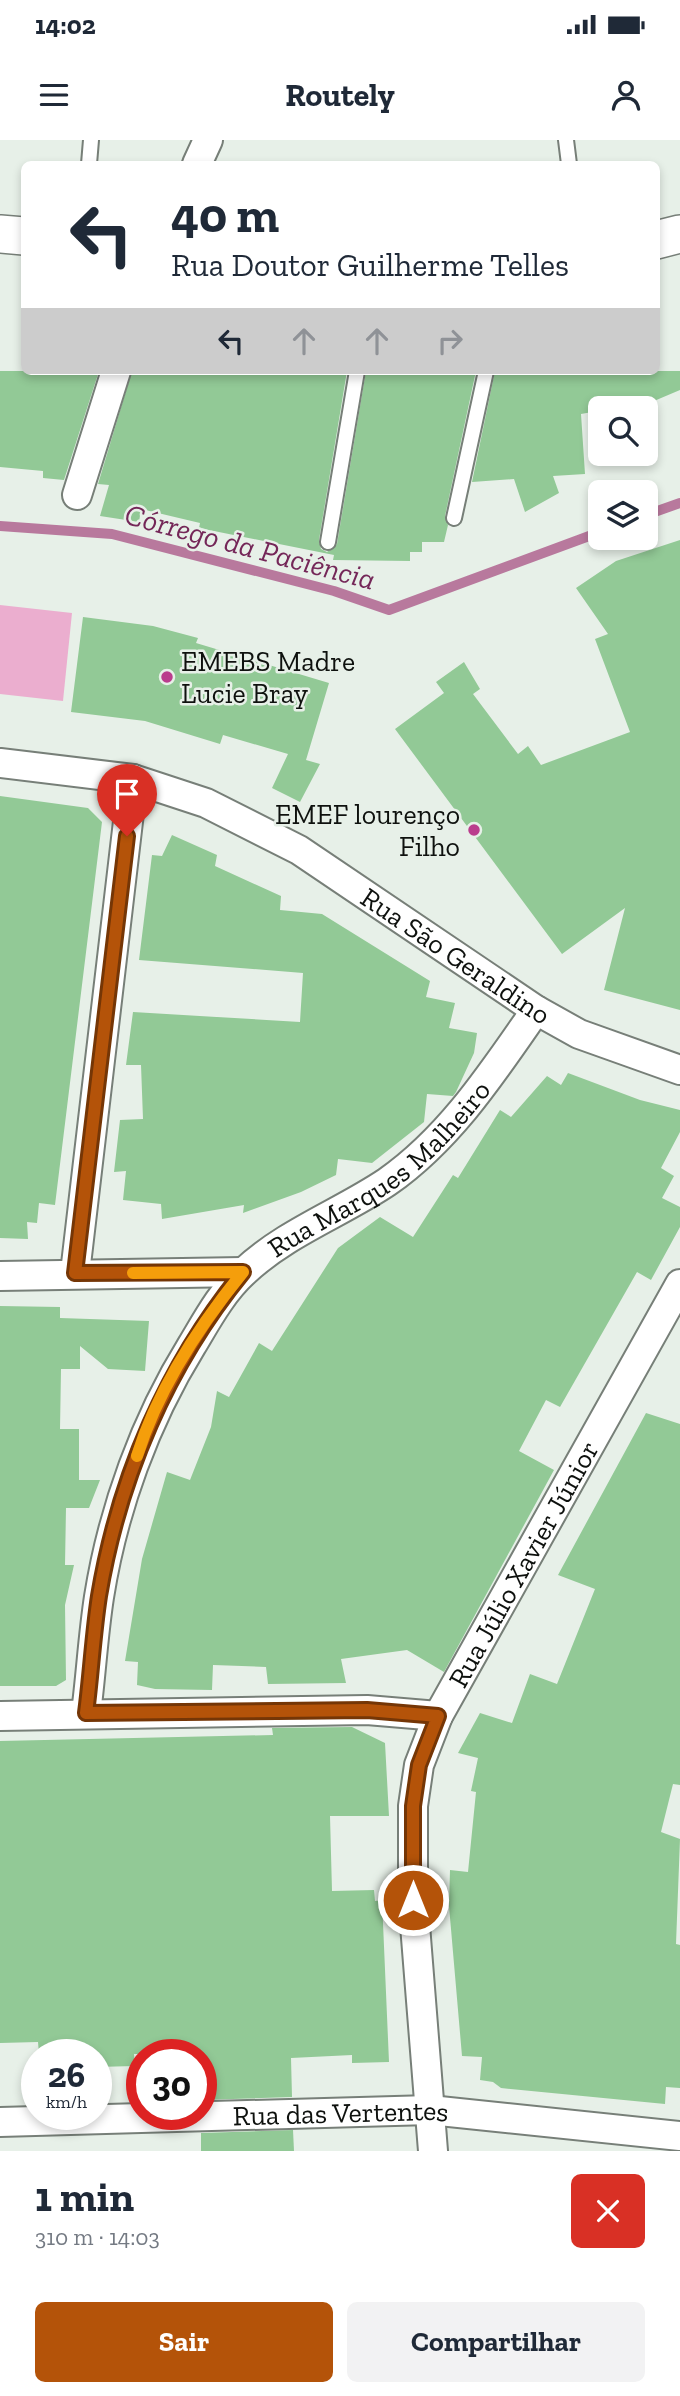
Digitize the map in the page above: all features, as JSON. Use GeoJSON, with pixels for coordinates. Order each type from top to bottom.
{"type":"FeatureCollection","features":[{"type":"Feature","properties":{"kind":"street"},"geometry":{"type":"LineString","coordinates":[[198,161],[208,140]]}},
{"type":"Feature","properties":{"kind":"street"},"geometry":{"type":"LineString","coordinates":[[0,234],[21,236]]}},
{"type":"Feature","properties":{"kind":"street"},"geometry":{"type":"LineString","coordinates":[[660,239],[680,234]]}},
{"type":"Feature","properties":{"kind":"street"},"geometry":{"type":"LineString","coordinates":[[77,495],[115,375]]}},
{"type":"Feature","properties":{"kind":"street","name":"Rua São Geraldino"},"geometry":{"type":"LineString","coordinates":[[0,763],[133,779],[206,803],[299,850],[536,1010],[579,1034],[680,1070]]}},
{"type":"Feature","properties":{"kind":"street"},"geometry":{"type":"LineString","coordinates":[[75,1273],[133,779]]}},
{"type":"Feature","properties":{"kind":"street","name":"Rua Marques Malheiro"},"geometry":{"type":"LineString","coordinates":[[86,1713],[99,1596],[120,1509],[140,1447],[179,1365],[215,1307],[243,1272],[278,1246],[388,1181],[421,1153],[460,1115],[536,1010]]}},
{"type":"Feature","properties":{"kind":"street"},"geometry":{"type":"LineString","coordinates":[[0,1276],[243,1272]]}},
{"type":"Feature","properties":{"kind":"street","name":"Rua Júlio Xavier Júnior"},"geometry":{"type":"LineString","coordinates":[[433,2151],[413,1900],[413,1806],[419,1765],[438,1716],[680,1284]]}},
{"type":"Feature","properties":{"kind":"street"},"geometry":{"type":"LineString","coordinates":[[0,1716],[367,1710],[438,1716]]}},
{"type":"Feature","properties":{"kind":"street","name":"Rua das Vertentes"},"geometry":{"type":"LineString","coordinates":[[0,2122],[430,2110],[680,2136]]}},
{"type":"Feature","properties":{"kind":"lane"},"geometry":{"type":"LineString","coordinates":[[89,161],[91,140]]}},
{"type":"Feature","properties":{"kind":"lane"},"geometry":{"type":"LineString","coordinates":[[566,140],[569,161]]}},
{"type":"Feature","properties":{"kind":"lane"},"geometry":{"type":"LineString","coordinates":[[328,542],[356,375]]}},
{"type":"Feature","properties":{"kind":"lane"},"geometry":{"type":"LineString","coordinates":[[454,518],[485,375]]}},
{"type":"Feature","properties":{"kind":"shaded area"},"geometry":{"type":"Polygon","coordinates":[[[0,605],[72,613],[63,701],[0,694],[0,605]]]}},
{"type":"Feature","properties":{"kind":"building"},"geometry":{"type":"Polygon","coordinates":[[[0,371],[21,371],[21,375],[98,375],[64,480],[43,478],[43,471],[0,467],[0,371]]]}},
{"type":"Feature","properties":{"kind":"building"},"geometry":{"type":"Polygon","coordinates":[[[660,371],[680,371],[680,390],[658,399],[658,396],[588,396],[588,413],[581,414],[585,474],[553,476],[559,493],[525,512],[514,479],[472,482],[494,375],[660,375],[660,371]]]}},
{"type":"Feature","properties":{"kind":"building"},"geometry":{"type":"Polygon","coordinates":[[[131,375],[346,375],[319,540],[321,549],[327,552],[337,544],[365,375],[475,375],[445,516],[448,525],[444,542],[422,542],[422,552],[410,552],[410,561],[333,560],[334,555],[199,528],[200,523],[141,509],[139,522],[100,516],[109,485],[98,484],[131,375]]]}},
{"type":"Feature","properties":{"kind":"building"},"geometry":{"type":"Polygon","coordinates":[[[680,540],[680,1010],[604,990],[625,908],[562,954],[395,729],[444,693],[436,682],[464,662],[480,689],[473,694],[518,754],[528,746],[541,765],[630,732],[595,639],[608,634],[576,588],[616,561],[650,550],[658,550],[658,547],[680,540]]]}},
{"type":"Feature","properties":{"kind":"building"},"geometry":{"type":"Polygon","coordinates":[[[83,617],[153,626],[198,638],[196,643],[329,683],[306,760],[320,764],[300,802],[272,788],[288,754],[223,735],[220,744],[145,721],[71,712],[83,617]]]}},
{"type":"Feature","properties":{"kind":"building"},"geometry":{"type":"Polygon","coordinates":[[[0,796],[88,808],[102,822],[55,1205],[39,1203],[37,1223],[27,1222],[28,1239],[0,1238],[0,796]]]}},
{"type":"Feature","properties":{"kind":"building"},"geometry":{"type":"Polygon","coordinates":[[[172,835],[217,855],[215,866],[281,896],[280,910],[322,914],[430,981],[426,997],[455,1003],[449,1028],[477,1033],[474,1053],[453,1096],[427,1094],[424,1122],[372,1163],[338,1159],[336,1175],[301,1192],[243,1213],[244,1205],[162,1219],[161,1204],[123,1200],[126,1171],[114,1172],[120,1120],[143,1119],[141,1065],[126,1065],[133,1012],[300,1022],[303,973],[139,960],[152,855],[162,856],[172,835]]]}},
{"type":"Feature","properties":{"kind":"building"},"geometry":{"type":"Polygon","coordinates":[[[568,1073],[640,1100],[680,1110],[680,1132],[661,1168],[674,1176],[662,1198],[680,1207],[680,1227],[651,1280],[637,1272],[560,1407],[546,1400],[519,1451],[554,1470],[444,1672],[407,1650],[341,1659],[346,1683],[268,1684],[266,1667],[213,1665],[212,1690],[155,1689],[137,1685],[138,1662],[125,1661],[142,1559],[167,1472],[190,1480],[211,1427],[217,1391],[229,1397],[259,1343],[272,1351],[338,1248],[380,1217],[413,1237],[453,1175],[458,1178],[500,1110],[511,1117],[547,1076],[561,1085],[568,1073]]]}},
{"type":"Feature","properties":{"kind":"building"},"geometry":{"type":"Polygon","coordinates":[[[0,1306],[60,1307],[60,1318],[149,1321],[145,1371],[108,1369],[80,1346],[80,1369],[61,1369],[60,1429],[79,1429],[79,1480],[100,1480],[89,1508],[66,1508],[65,1565],[74,1565],[65,1605],[66,1680],[56,1686],[0,1686],[0,1306]]]}},
{"type":"Feature","properties":{"kind":"building"},"geometry":{"type":"Polygon","coordinates":[[[646,1413],[680,1424],[680,1785],[673,1784],[661,1832],[680,1839],[676,1944],[680,1945],[680,2088],[666,2087],[665,2104],[501,2088],[493,2082],[480,2080],[482,2057],[462,2056],[449,1906],[450,1870],[468,1872],[476,1792],[471,1791],[478,1758],[458,1753],[480,1713],[512,1723],[530,1674],[557,1684],[595,1589],[558,1575],[646,1413]]]}},
{"type":"Feature","properties":{"kind":"building"},"geometry":{"type":"Polygon","coordinates":[[[352,1727],[385,1743],[389,1816],[330,1816],[332,1891],[374,1890],[375,1901],[382,1900],[389,2062],[352,2063],[352,2055],[291,2058],[292,2097],[217,2099],[217,2039],[126,2039],[126,2066],[112,2067],[112,2039],[21,2039],[21,2042],[0,2043],[0,1741],[273,1735],[272,1728],[352,1727]]]}},
{"type":"Feature","properties":{"kind":"building"},"geometry":{"type":"Polygon","coordinates":[[[293,2130],[294,2151],[201,2151],[201,2133],[293,2130]]]}},
{"type":"Feature","properties":{"kind":"waterway","name":"Córrego da Paciência"},"geometry":{"type":"LineString","coordinates":[[658,511],[680,503]]}},
{"type":"Feature","properties":{"kind":"waterway","name":"Córrego da Paciência"},"geometry":{"type":"LineString","coordinates":[[0,526],[112,534],[334,591],[389,610],[588,536]]}},
{"type":"Feature","properties":{"kind":"slow traffic"},"geometry":{"type":"LineString","coordinates":[[133,1273],[243,1272],[215,1307],[163,1393],[137,1456]]}},
{"type":"Feature","properties":{"kind":"place","name":"EMEBS Madre Lucie Bray"},"geometry":{"type":"Point","coordinates":[167,677]}},
{"type":"Feature","properties":{"kind":"place","name":"EMEF lourenço Filho"},"geometry":{"type":"Point","coordinates":[474,830]}},
{"type":"Feature","properties":{"kind":"route"},"geometry":{"type":"LineString","coordinates":[[127,836],[75,1273],[243,1272],[215,1307],[163,1393],[140,1447],[120,1509],[99,1596],[86,1713],[367,1710],[438,1716],[419,1765],[413,1806],[413,1900]]}}]}
